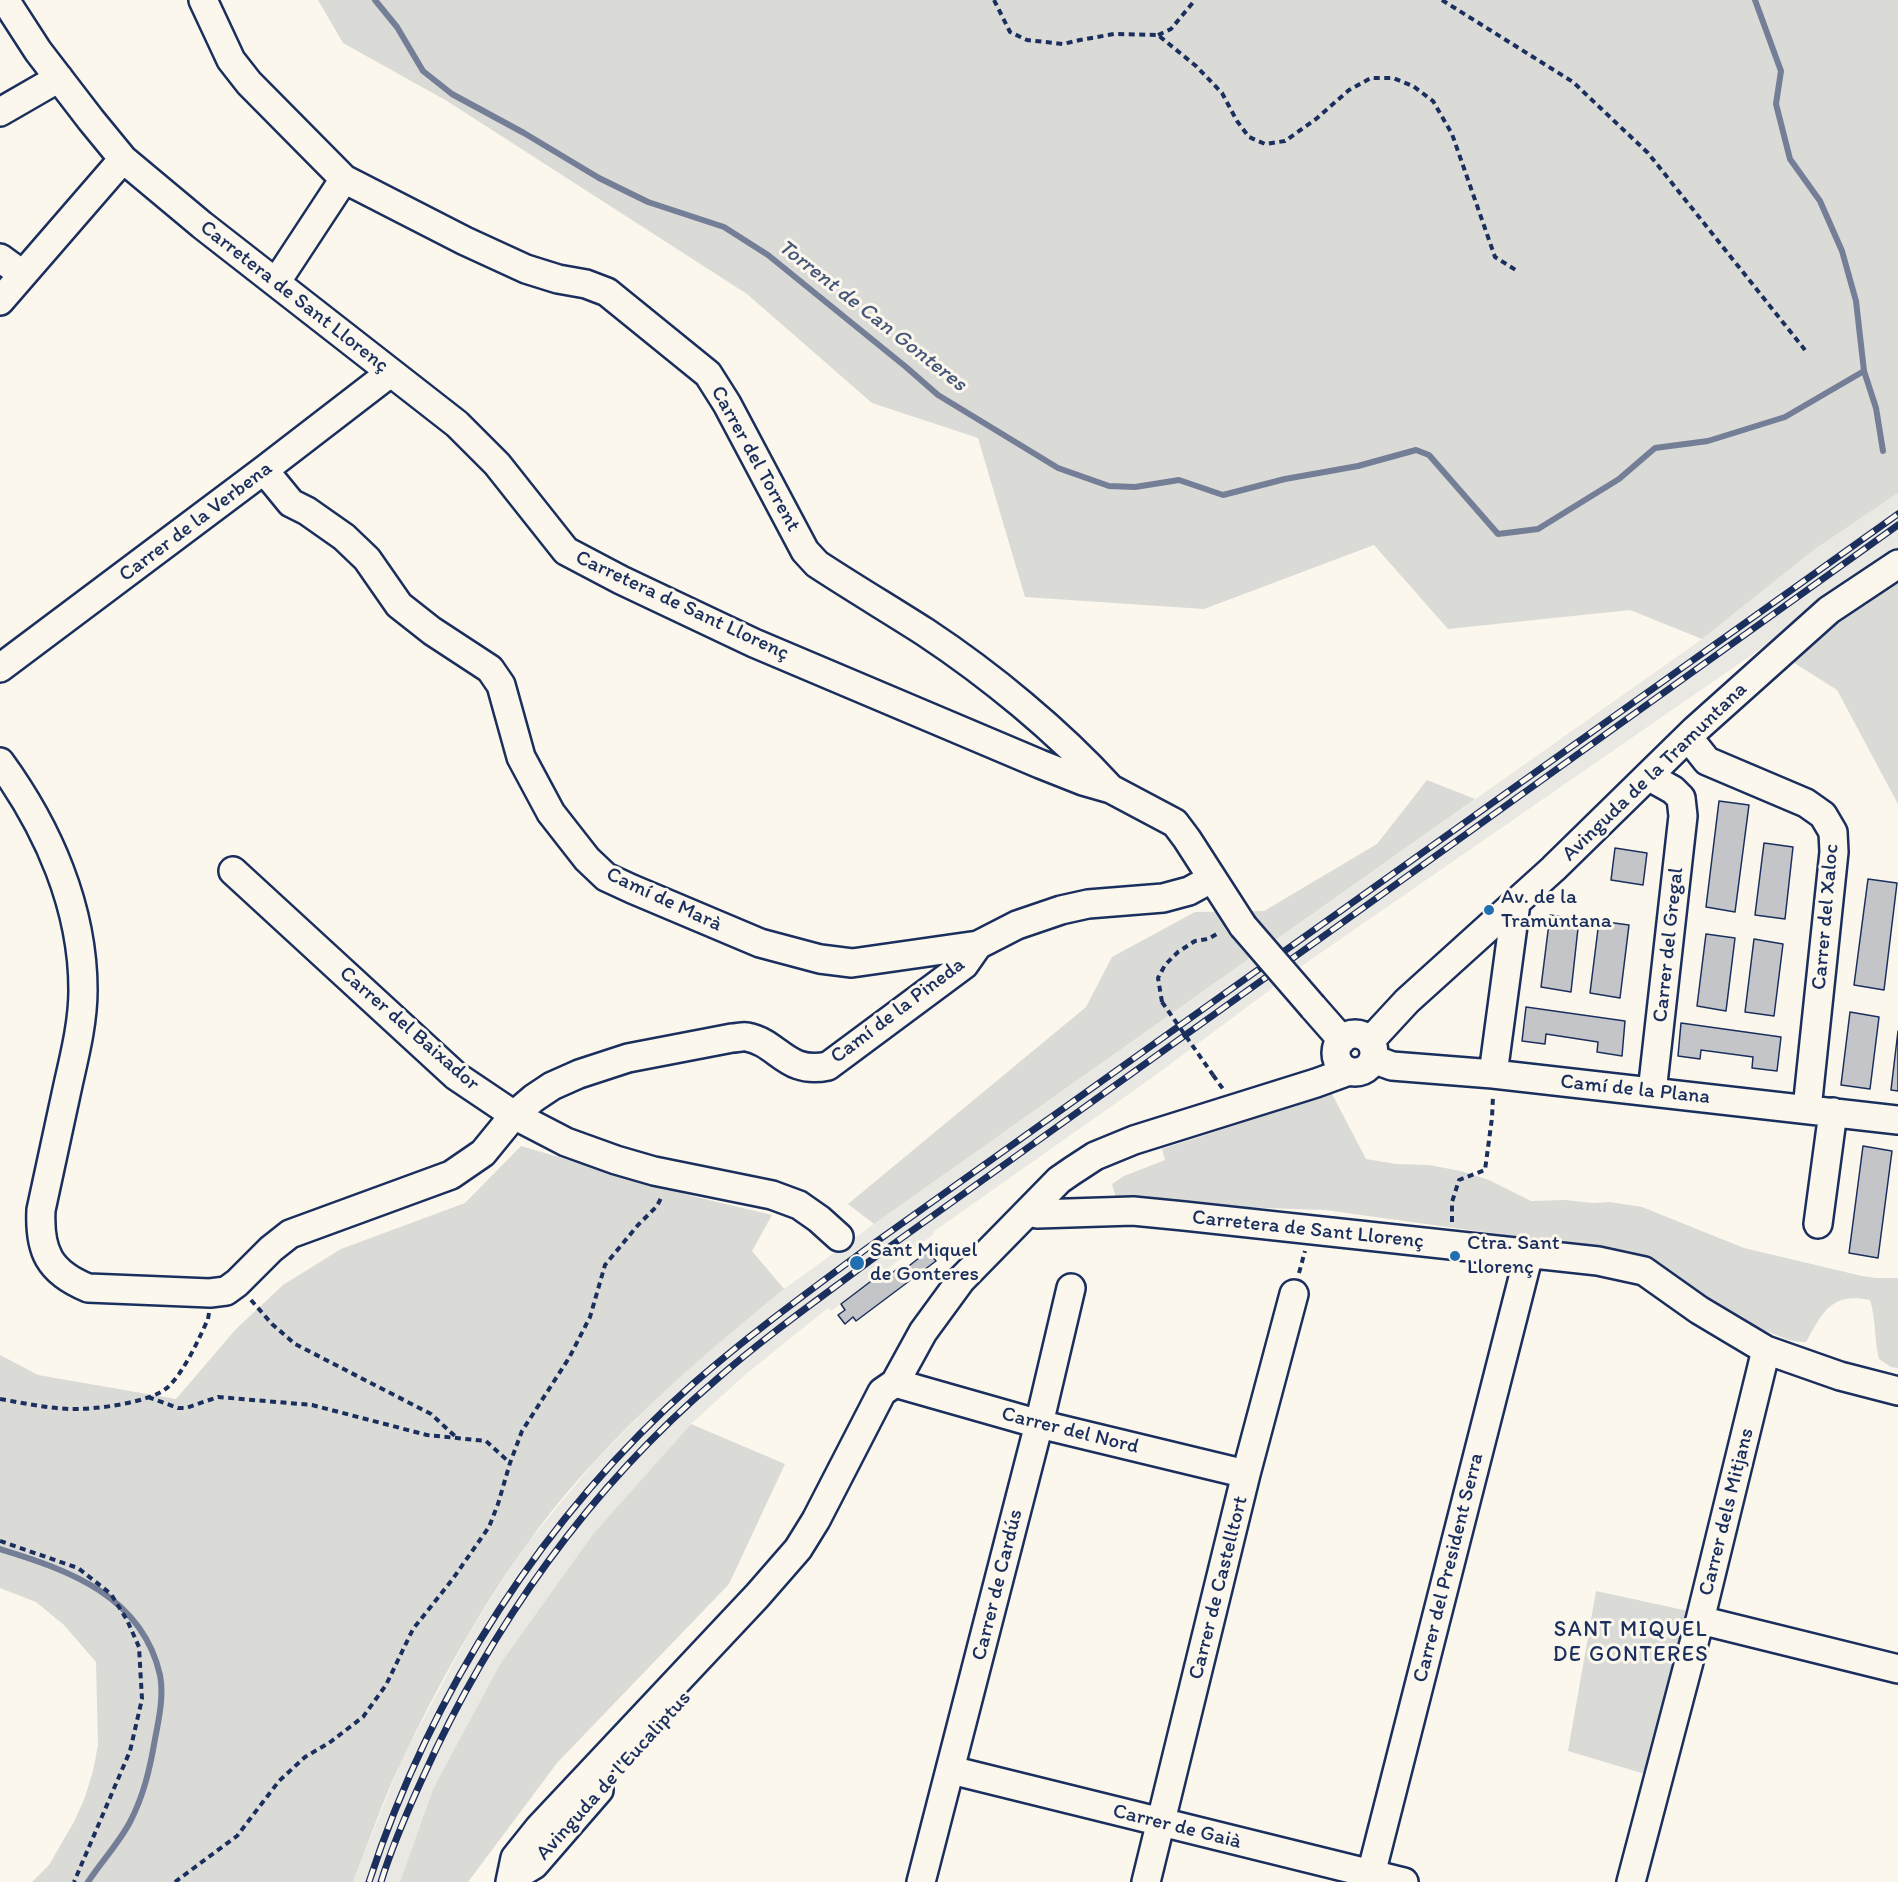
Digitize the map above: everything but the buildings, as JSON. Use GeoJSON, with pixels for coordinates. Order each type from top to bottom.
{"type":"FeatureCollection","features":[{"type":"Feature","properties":{"kind":"street","name":"Carretera de Sant Llorenç"},"geometry":{"type":"LineString","coordinates":[[5,0],[59,78],[123,159],[202,225],[277,281],[457,424],[497,464],[566,551],[621,580],[754,643],[1040,764],[1111,789],[1175,823],[1243,926],[1354,1053]]}},
{"type":"Feature","properties":{"kind":"street","name":"Carrer del Torrent"},"geometry":{"type":"LineString","coordinates":[[203,0],[231,60],[249,83],[344,178],[465,241],[526,269],[558,279],[586,284],[607,292],[708,374],[727,404],[805,551],[817,564],[927,634],[993,683],[1085,761],[1111,789]]}},
{"type":"Feature","properties":{"kind":"street"},"geometry":{"type":"LineString","coordinates":[[0,112],[59,78]]}},
{"type":"Feature","properties":{"kind":"street"},"geometry":{"type":"LineString","coordinates":[[0,301],[123,159]]}},
{"type":"Feature","properties":{"kind":"street"},"geometry":{"type":"LineString","coordinates":[[277,281],[344,178]]}},
{"type":"Feature","properties":{"kind":"street"},"geometry":{"type":"LineString","coordinates":[[0,258],[22,274]]}},
{"type":"Feature","properties":{"kind":"street","name":"Carrer de la Verbena"},"geometry":{"type":"LineString","coordinates":[[0,668],[390,373]]}},
{"type":"Feature","properties":{"kind":"street","name":"Camí de Marà"},"geometry":{"type":"LineString","coordinates":[[264,470],[291,503],[307,511],[344,537],[367,559],[399,605],[432,631],[490,669],[501,685],[521,757],[535,786],[551,813],[587,859],[606,877],[760,943],[820,959],[852,963],[978,945],[1017,925],[1061,910],[1088,904],[1163,898],[1189,891],[1211,879]]}},
{"type":"Feature","properties":{"kind":"street","name":"Avinguda de la Tramuntana"},"geometry":{"type":"LineString","coordinates":[[1030,1210],[1059,1180],[1095,1156],[1134,1140],[1282,1093],[1354,1053],[1407,1001],[1516,903],[1688,737],[1829,610],[1898,564]]}},
{"type":"Feature","properties":{"kind":"street","name":"Carrer del Xaloc"},"geometry":{"type":"LineString","coordinates":[[1688,737],[1707,761],[1806,803],[1823,815],[1833,832],[1834,852],[1820,1110],[1818,1224]]}},
{"type":"Feature","properties":{"kind":"street"},"geometry":{"type":"LineString","coordinates":[[1648,776],[1673,790],[1681,798],[1707,761]]}},
{"type":"Feature","properties":{"kind":"street"},"geometry":{"type":"LineString","coordinates":[[0,762],[18,787],[46,838],[63,877],[73,911],[81,958],[83,992],[80,1031],[41,1210],[40,1232],[44,1250],[55,1266],[72,1281],[88,1288],[210,1293],[225,1291],[237,1283]]}},
{"type":"Feature","properties":{"kind":"street","name":"Carrer del Gregal"},"geometry":{"type":"LineString","coordinates":[[1652,1092],[1683,816],[1681,798]]}},
{"type":"Feature","properties":{"kind":"street","name":"Carrer del Baixador"},"geometry":{"type":"LineString","coordinates":[[233,871],[456,1076],[514,1115],[566,1142],[616,1160],[667,1174],[772,1195],[800,1205],[839,1237]]}},
{"type":"Feature","properties":{"kind":"street"},"geometry":{"type":"LineString","coordinates":[[1493,1074],[1516,903]]}},
{"type":"Feature","properties":{"kind":"street","name":"Camí de la Pineda"},"geometry":{"type":"LineString","coordinates":[[237,1283],[271,1249],[290,1234],[451,1176],[483,1153],[514,1115],[552,1086],[579,1074],[628,1058],[732,1038],[747,1037],[799,1065],[813,1069],[828,1066],[964,965],[978,945]]}},
{"type":"Feature","properties":{"kind":"street"},"geometry":{"type":"LineString","coordinates":[[1458,956],[1489,956],[1499,964],[1506,976]]}},
{"type":"Feature","properties":{"kind":"street","name":"Camí de la Plana"},"geometry":{"type":"LineString","coordinates":[[1354,1053],[1392,1066],[1493,1074],[1898,1120]]}},
{"type":"Feature","properties":{"kind":"street","name":"Carretera de Sant Llorenç"},"geometry":{"type":"LineString","coordinates":[[1030,1210],[1037,1214],[1133,1211],[1598,1261],[1644,1271],[1699,1310],[1766,1350],[1840,1376],[1898,1391]]}},
{"type":"Feature","properties":{"kind":"street","name":"Avinguda de l'Eucaliptus"},"geometry":{"type":"LineString","coordinates":[[511,1880],[515,1858],[538,1828],[798,1549],[816,1520],[882,1392],[895,1383],[923,1332],[961,1280],[1030,1210]]}},
{"type":"Feature","properties":{"kind":"street","name":"Carrer del President Serra"},"geometry":{"type":"LineString","coordinates":[[1370,1878],[1529,1254]]}},
{"type":"Feature","properties":{"kind":"street","name":"Carrer de Cardús"},"geometry":{"type":"LineString","coordinates":[[921,1882],[1039,1424],[1071,1288]]}},
{"type":"Feature","properties":{"kind":"street","name":"Carrer de Castelltort"},"geometry":{"type":"LineString","coordinates":[[1146,1882],[1246,1474],[1294,1294]]}},
{"type":"Feature","properties":{"kind":"street","name":"Carrer dels Mitjans"},"geometry":{"type":"LineString","coordinates":[[1631,1882],[1700,1620],[1766,1350]]}},
{"type":"Feature","properties":{"kind":"street","name":"Carrer del Nord"},"geometry":{"type":"LineString","coordinates":[[895,1383],[1039,1424],[1246,1474]]}},
{"type":"Feature","properties":{"kind":"street"},"geometry":{"type":"LineString","coordinates":[[1700,1620],[1898,1669]]}},
{"type":"Feature","properties":{"kind":"street","name":"Carrer de Gaià"},"geometry":{"type":"LineString","coordinates":[[951,1770],[1370,1878],[1404,1882]]}},
{"type":"Feature","properties":{"kind":"path"},"geometry":{"type":"LineString","coordinates":[[994,0],[1010,32],[1027,40],[1063,44],[1114,34],[1158,35],[1171,29],[1195,0]]}},
{"type":"Feature","properties":{"kind":"path"},"geometry":{"type":"LineString","coordinates":[[1442,0],[1573,82],[1648,153],[1805,350]]}},
{"type":"Feature","properties":{"kind":"path"},"geometry":{"type":"LineString","coordinates":[[1158,35],[1196,66],[1222,93],[1237,121],[1249,137],[1265,144],[1284,141],[1316,119],[1349,90],[1371,78],[1393,78],[1413,86],[1433,101],[1452,134],[1495,257],[1519,272]]}},
{"type":"Feature","properties":{"kind":"path"},"geometry":{"type":"LineString","coordinates":[[1195,941],[1165,964],[1158,978],[1162,1002],[1213,1076]]}},
{"type":"Feature","properties":{"kind":"path"},"geometry":{"type":"LineString","coordinates":[[1452,1224],[1452,1202],[1459,1180],[1485,1170],[1492,1118],[1493,1074]]}},
{"type":"Feature","properties":{"kind":"path"},"geometry":{"type":"LineString","coordinates":[[175,1882],[237,1836],[279,1781],[305,1757],[363,1718],[386,1685],[413,1629],[452,1580],[489,1527],[522,1431],[569,1358],[590,1317],[605,1265],[657,1206],[662,1197],[667,1174]]}},
{"type":"Feature","properties":{"kind":"path"},"geometry":{"type":"LineString","coordinates":[[1294,1294],[1311,1230]]}},
{"type":"Feature","properties":{"kind":"path"},"geometry":{"type":"LineString","coordinates":[[237,1283],[272,1324],[295,1344],[431,1414],[457,1438]]}},
{"type":"Feature","properties":{"kind":"path"},"geometry":{"type":"LineString","coordinates":[[0,1399],[70,1409],[128,1403],[168,1388],[193,1351],[208,1319],[210,1293]]}},
{"type":"Feature","properties":{"kind":"path"},"geometry":{"type":"LineString","coordinates":[[148,1397],[178,1408],[186,1408],[219,1397],[312,1405],[427,1435],[486,1441],[510,1463]]}},
{"type":"Feature","properties":{"kind":"path"},"geometry":{"type":"LineString","coordinates":[[0,1541],[78,1568],[103,1587],[111,1594],[127,1620],[139,1647],[142,1699],[130,1751],[74,1882]]}},
{"type":"Feature","properties":{"kind":"shaded area"},"geometry":{"type":"Polygon","coordinates":[[[318,0],[1898,0],[1898,493],[1815,549],[1702,639],[1630,610],[1448,629],[1374,545],[1204,609],[1025,597],[978,438],[872,403],[747,294],[447,101],[343,43],[318,0]]]}},
{"type":"Feature","properties":{"kind":"shaded area"},"geometry":{"type":"Polygon","coordinates":[[[1898,493],[1898,546],[1766,645],[1306,963],[1153,1077],[933,1232],[934,1234],[831,1311],[828,1308],[746,1374],[691,1424],[593,1534],[500,1664],[433,1789],[400,1882],[353,1882],[401,1761],[471,1630],[524,1547],[597,1459],[658,1397],[718,1343],[784,1289],[874,1224],[1702,639],[1815,549],[1898,493]]]}},
{"type":"Feature","properties":{"kind":"shaded area"},"geometry":{"type":"Polygon","coordinates":[[[1898,546],[1898,804],[1837,690],[1766,645],[1898,546]]]}},
{"type":"Feature","properties":{"kind":"shaded area"},"geometry":{"type":"Polygon","coordinates":[[[1427,780],[1475,799],[874,1224],[848,1204],[1086,1007],[1112,957],[1195,912],[1264,911],[1377,844],[1427,780]]]}},
{"type":"Feature","properties":{"kind":"shaded area"},"geometry":{"type":"Polygon","coordinates":[[[1332,1094],[1366,1159],[1396,1164],[1429,1165],[1461,1171],[1489,1180],[1531,1201],[1610,1202],[1642,1207],[1744,1248],[1862,1276],[1898,1278],[1898,1368],[1891,1367],[1879,1359],[1870,1300],[1857,1298],[1837,1302],[1823,1313],[1806,1342],[1795,1341],[1733,1318],[1682,1279],[1650,1264],[1498,1234],[1325,1210],[1206,1206],[1116,1198],[1112,1184],[1124,1176],[1165,1160],[1162,1149],[1332,1094]]]}},
{"type":"Feature","properties":{"kind":"shaded area"},"geometry":{"type":"Polygon","coordinates":[[[521,1146],[692,1196],[772,1215],[752,1251],[784,1289],[679,1378],[612,1442],[581,1476],[524,1548],[458,1651],[429,1705],[389,1790],[353,1882],[32,1882],[49,1865],[75,1820],[93,1771],[98,1745],[96,1662],[64,1625],[36,1602],[0,1588],[0,1355],[38,1375],[176,1399],[235,1330],[283,1285],[341,1249],[465,1203],[521,1146]]]}},
{"type":"Feature","properties":{"kind":"shaded area"},"geometry":{"type":"Polygon","coordinates":[[[691,1424],[785,1464],[729,1584],[557,1763],[468,1882],[400,1882],[433,1789],[500,1664],[593,1534],[691,1424]]]}},
{"type":"Feature","properties":{"kind":"shaded area"},"geometry":{"type":"Polygon","coordinates":[[[1596,1591],[1693,1612],[1648,1775],[1568,1751],[1596,1591]]]}},
{"type":"Feature","properties":{"kind":"waterway","name":"Torrent de Can Gonteres"},"geometry":{"type":"LineString","coordinates":[[375,0],[397,27],[423,71],[452,94],[524,133],[599,178],[648,202],[724,227],[768,255],[938,395],[1058,468],[1109,486],[1135,487],[1179,480],[1223,495],[1285,479],[1358,466],[1416,450],[1429,455],[1498,534],[1538,529],[1619,479],[1655,448],[1708,441],[1785,417],[1864,371]]}},
{"type":"Feature","properties":{"kind":"waterway"},"geometry":{"type":"LineString","coordinates":[[1755,0],[1781,71],[1776,104],[1790,159],[1820,201],[1842,251],[1856,301],[1864,371],[1876,408],[1883,451]]}},
{"type":"Feature","properties":{"kind":"waterway"},"geometry":{"type":"LineString","coordinates":[[0,1549],[52,1566],[76,1577],[99,1590],[120,1606],[137,1625],[151,1648],[160,1675],[159,1715],[143,1792],[126,1830],[88,1882]]}},
{"type":"Feature","properties":{"kind":"railway"},"geometry":{"type":"LineString","coordinates":[[369,1882],[395,1811],[425,1742],[460,1675],[498,1611],[542,1549],[589,1490],[640,1435],[694,1383],[757,1331],[866,1249],[1898,514]]}},
{"type":"Feature","properties":{"kind":"railway"},"geometry":{"type":"LineString","coordinates":[[381,1882],[406,1816],[450,1721],[512,1613],[586,1513],[627,1466],[717,1379],[871,1260],[1898,525]]}},
{"type":"Feature","properties":{"kind":"place","name":"Av. de la Tramuntana"},"geometry":{"type":"Point","coordinates":[1489,910]}},
{"type":"Feature","properties":{"kind":"place","name":"Ctra. Sant Llorenç"},"geometry":{"type":"Point","coordinates":[1455,1256]}},
{"type":"Feature","properties":{"kind":"place","name":"Sant Miquel de Gonteres"},"geometry":{"type":"Point","coordinates":[857,1263]}},
{"type":"Feature","properties":{"kind":"district","name":"SANT MIQUEL DE GONTERES"},"geometry":{"type":"Point","coordinates":[1631,1643]}}]}
